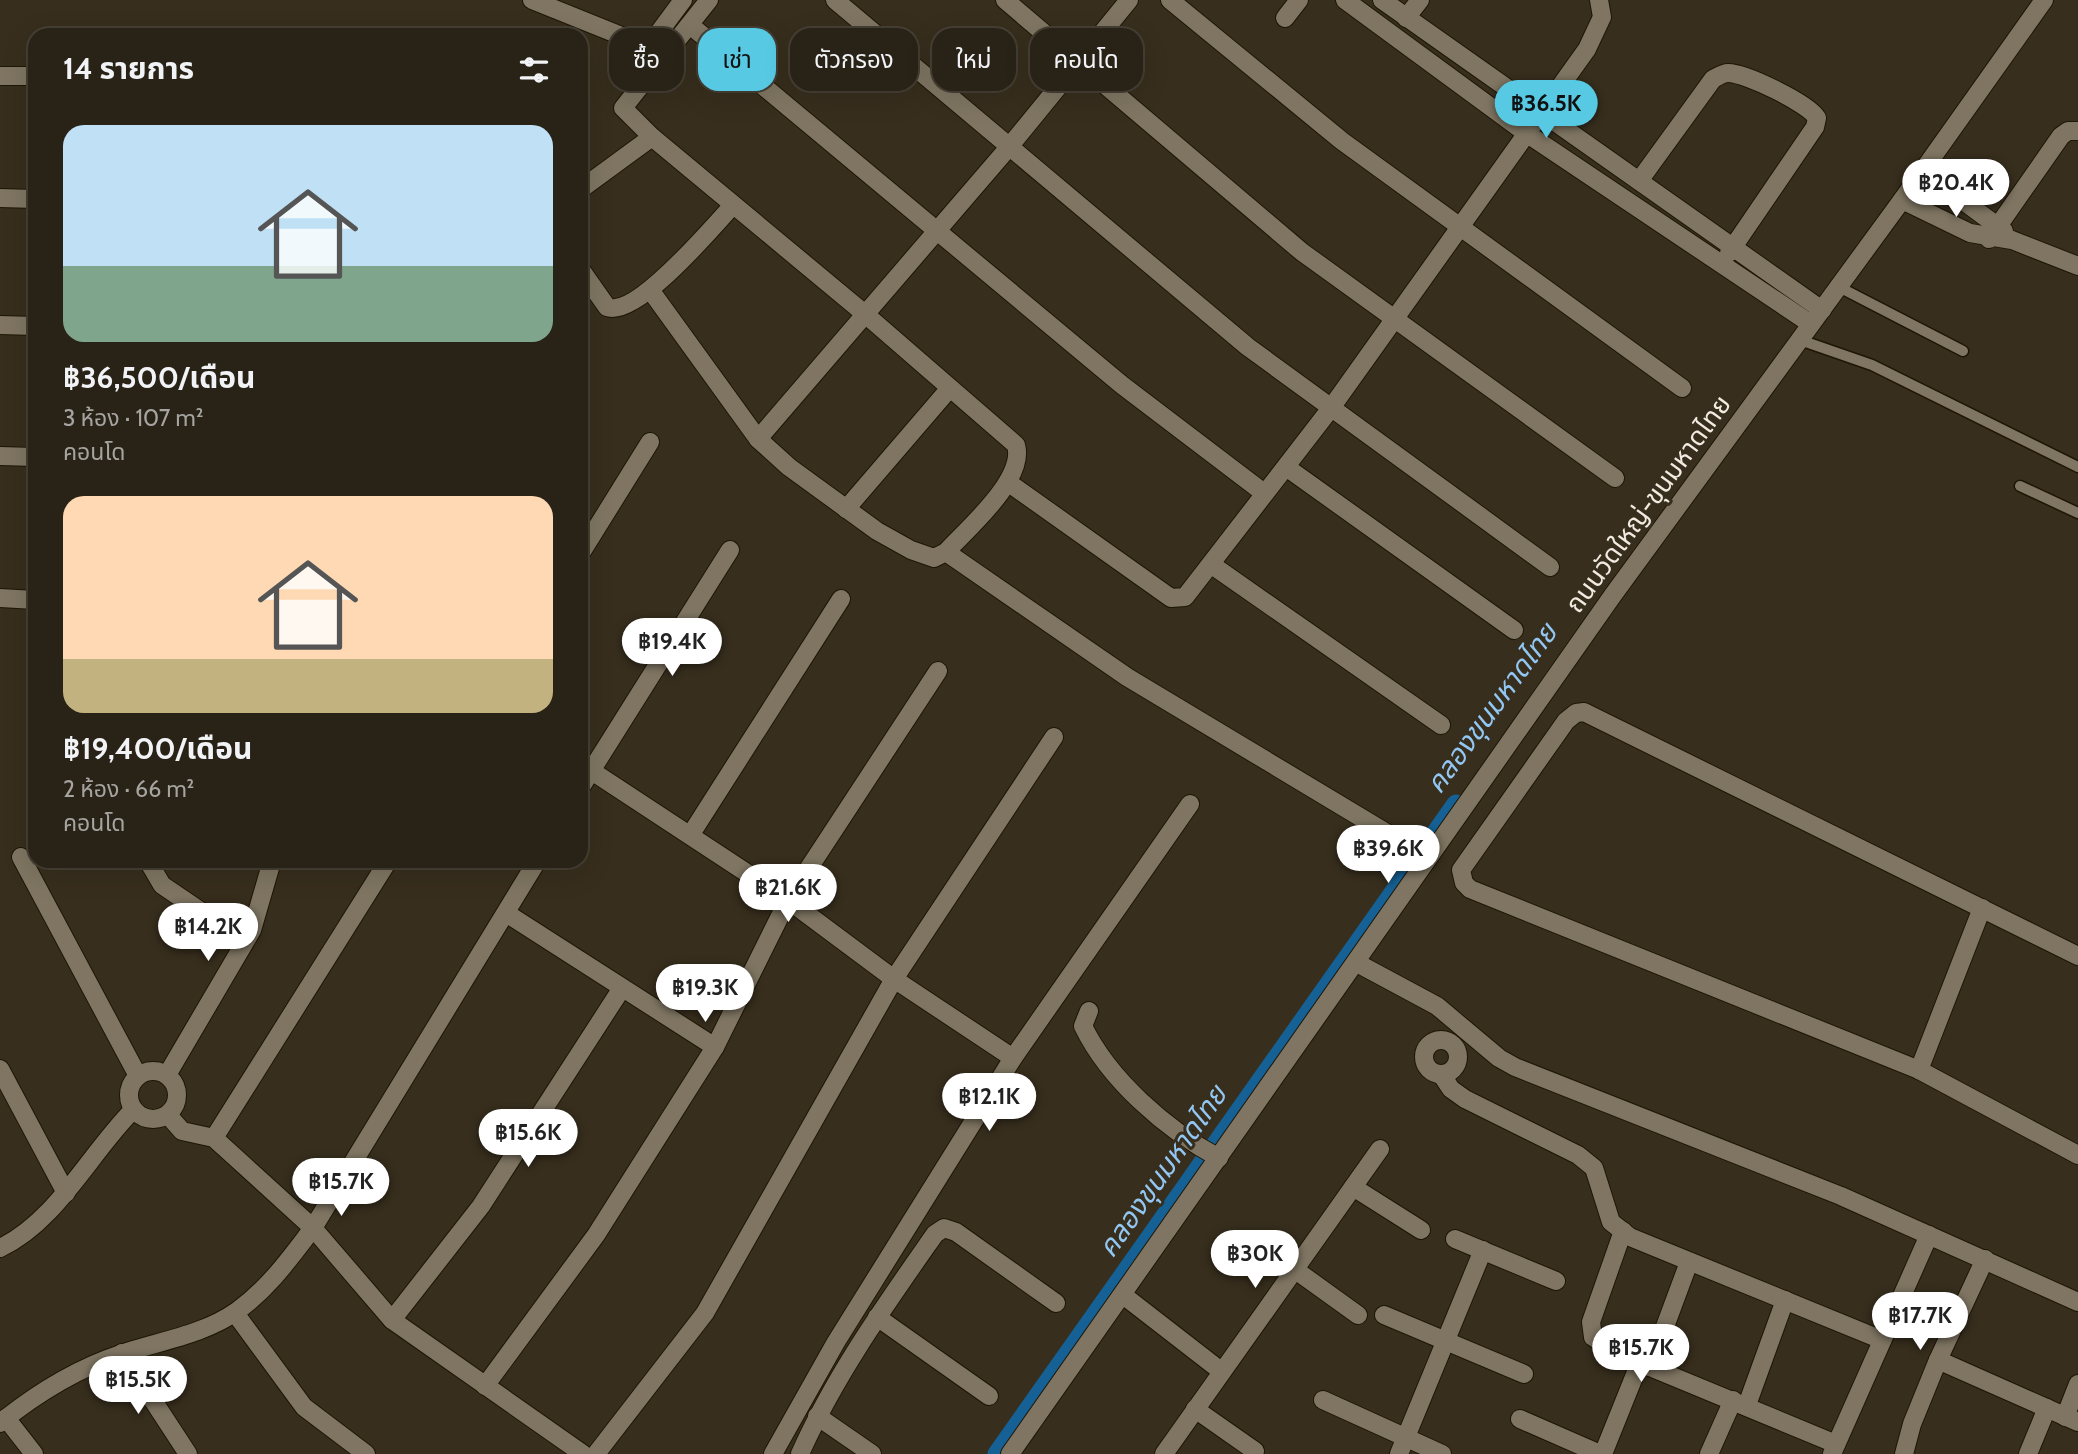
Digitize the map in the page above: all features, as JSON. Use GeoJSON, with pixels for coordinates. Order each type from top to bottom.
{"type":"FeatureCollection","features":[{"type":"Feature","properties":{"kind":"street"},"geometry":{"type":"LineString","coordinates":[[533,0],[639,43],[657,35],[683,0]]}},
{"type":"Feature","properties":{"kind":"street"},"geometry":{"type":"LineString","coordinates":[[651,291],[758,439],[789,467],[877,531],[922,555],[934,558],[946,552],[1009,483],[1017,462],[1016,446],[865,314],[652,137],[623,108],[709,0]]}},
{"type":"Feature","properties":{"kind":"street"},"geometry":{"type":"LineString","coordinates":[[835,0],[1248,347],[1550,567]]}},
{"type":"Feature","properties":{"kind":"street"},"geometry":{"type":"LineString","coordinates":[[1005,0],[1037,28]]}},
{"type":"Feature","properties":{"kind":"street"},"geometry":{"type":"LineString","coordinates":[[1106,28],[1129,0]]}},
{"type":"Feature","properties":{"kind":"street"},"geometry":{"type":"LineString","coordinates":[[1170,0],[1342,141],[1682,388]]}},
{"type":"Feature","properties":{"kind":"street"},"geometry":{"type":"LineString","coordinates":[[1285,18],[1299,0]]}},
{"type":"Feature","properties":{"kind":"street"},"geometry":{"type":"LineString","coordinates":[[1345,0],[1526,133],[1722,264],[1784,294]]}},
{"type":"Feature","properties":{"kind":"street"},"geometry":{"type":"LineString","coordinates":[[1382,0],[1734,246],[1784,294],[1812,314]]}},
{"type":"Feature","properties":{"kind":"street"},"geometry":{"type":"LineString","coordinates":[[1406,18],[1420,0]]}},
{"type":"Feature","properties":{"kind":"street"},"geometry":{"type":"LineString","coordinates":[[1009,483],[1175,599],[1190,593],[1331,408],[1599,30],[1603,6],[1599,0]]}},
{"type":"Feature","properties":{"kind":"street","name":"ถนนวัดใหญ่-ขุนมหาดไทย"},"geometry":{"type":"LineString","coordinates":[[1010,1454],[1123,1295],[1214,1156],[1357,963],[1613,595],[1800,340],[1812,314],[1839,287],[2041,1]]}},
{"type":"Feature","properties":{"kind":"street"},"geometry":{"type":"LineString","coordinates":[[690,25],[1122,385],[1264,493]]}},
{"type":"Feature","properties":{"kind":"street"},"geometry":{"type":"LineString","coordinates":[[1639,181],[1713,79],[1720,75],[1728,73],[1742,77],[1809,107],[1817,118],[1815,127],[1722,264]]}},
{"type":"Feature","properties":{"kind":"street"},"geometry":{"type":"LineString","coordinates":[[0,76],[28,76]]}},
{"type":"Feature","properties":{"kind":"street"},"geometry":{"type":"LineString","coordinates":[[758,439],[1055,91]]}},
{"type":"Feature","properties":{"kind":"street"},"geometry":{"type":"LineString","coordinates":[[1111,91],[1302,252],[1615,478]]}},
{"type":"Feature","properties":{"kind":"street"},"geometry":{"type":"LineString","coordinates":[[1993,231],[2061,136],[2068,131],[2078,131]]}},
{"type":"Feature","properties":{"kind":"street"},"geometry":{"type":"LineString","coordinates":[[588,184],[652,137]]}},
{"type":"Feature","properties":{"kind":"street"},"geometry":{"type":"LineString","coordinates":[[1923,171],[1993,231]]}},
{"type":"Feature","properties":{"kind":"street"},"geometry":{"type":"LineString","coordinates":[[0,198],[28,199]]}},
{"type":"Feature","properties":{"kind":"street"},"geometry":{"type":"LineString","coordinates":[[1902,200],[1939,221],[1993,231],[2078,266]]}},
{"type":"Feature","properties":{"kind":"street"},"geometry":{"type":"LineString","coordinates":[[588,279],[611,309],[651,291],[733,205]]}},
{"type":"Feature","properties":{"kind":"street"},"geometry":{"type":"LineString","coordinates":[[0,325],[28,326]]}},
{"type":"Feature","properties":{"kind":"street"},"geometry":{"type":"LineString","coordinates":[[846,509],[950,388]]}},
{"type":"Feature","properties":{"kind":"street"},"geometry":{"type":"LineString","coordinates":[[588,542],[650,442]]}},
{"type":"Feature","properties":{"kind":"street"},"geometry":{"type":"LineString","coordinates":[[0,456],[28,457]]}},
{"type":"Feature","properties":{"kind":"street"},"geometry":{"type":"LineString","coordinates":[[1286,467],[1514,630]]}},
{"type":"Feature","properties":{"kind":"street"},"geometry":{"type":"LineString","coordinates":[[588,764],[730,550]]}},
{"type":"Feature","properties":{"kind":"street"},"geometry":{"type":"LineString","coordinates":[[946,552],[1127,677],[1390,835]]}},
{"type":"Feature","properties":{"kind":"street"},"geometry":{"type":"LineString","coordinates":[[1212,565],[1441,725]]}},
{"type":"Feature","properties":{"kind":"street"},"geometry":{"type":"LineString","coordinates":[[0,598],[28,600]]}},
{"type":"Feature","properties":{"kind":"street"},"geometry":{"type":"LineString","coordinates":[[691,834],[841,599]]}},
{"type":"Feature","properties":{"kind":"street"},"geometry":{"type":"LineString","coordinates":[[485,1387],[596,1235],[715,1047],[788,900],[938,671]]}},
{"type":"Feature","properties":{"kind":"street"},"geometry":{"type":"LineString","coordinates":[[2078,956],[1584,712],[1576,713],[1566,721],[1463,864],[1461,877],[1470,889],[1919,1070],[2078,1155]]}},
{"type":"Feature","properties":{"kind":"street"},"geometry":{"type":"LineString","coordinates":[[596,1454],[705,1314],[894,979],[1054,737]]}},
{"type":"Feature","properties":{"kind":"street"},"geometry":{"type":"LineString","coordinates":[[588,768],[788,900],[894,979],[1013,1058]]}},
{"type":"Feature","properties":{"kind":"street"},"geometry":{"type":"LineString","coordinates":[[773,1454],[836,1342],[1013,1058],[1189,804]]}},
{"type":"Feature","properties":{"kind":"street"},"geometry":{"type":"LineString","coordinates":[[21,857],[138,1076]]}},
{"type":"Feature","properties":{"kind":"street"},"geometry":{"type":"LineString","coordinates":[[152,868],[162,885],[243,940]]}},
{"type":"Feature","properties":{"kind":"street"},"geometry":{"type":"LineString","coordinates":[[167,1074],[251,930],[270,868]]}},
{"type":"Feature","properties":{"kind":"street"},"geometry":{"type":"LineString","coordinates":[[214,1138],[384,868]]}},
{"type":"Feature","properties":{"kind":"street"},"geometry":{"type":"LineString","coordinates":[[34,1454],[3,1420],[69,1374],[122,1353],[182,1337],[235,1312],[271,1282],[313,1228],[533,868]]}},
{"type":"Feature","properties":{"kind":"street"},"geometry":{"type":"LineString","coordinates":[[1919,1070],[1982,908]]}},
{"type":"Feature","properties":{"kind":"street"},"geometry":{"type":"LineString","coordinates":[[506,912],[715,1047]]}},
{"type":"Feature","properties":{"kind":"street"},"geometry":{"type":"LineString","coordinates":[[1357,963],[1455,1017],[1489,1049],[1515,1067],[1841,1196],[2078,1301]]}},
{"type":"Feature","properties":{"kind":"street"},"geometry":{"type":"LineString","coordinates":[[393,1320],[481,1206],[622,988]]}},
{"type":"Feature","properties":{"kind":"street"},"geometry":{"type":"LineString","coordinates":[[1089,1011],[1083,1026],[1125,1084],[1156,1116],[1214,1156]]}},
{"type":"Feature","properties":{"kind":"street"},"geometry":{"type":"LineString","coordinates":[[1446,1041],[1455,1017]]}},
{"type":"Feature","properties":{"kind":"street"},"geometry":{"type":"LineString","coordinates":[[1441,1074],[1452,1070],[1458,1060],[1455,1048],[1446,1041],[1435,1041],[1424,1055],[1426,1066],[1441,1074],[1451,1088],[1465,1099],[1578,1155],[1594,1168],[1611,1222],[1623,1231],[1689,1262],[1882,1340]]}},
{"type":"Feature","properties":{"kind":"street"},"geometry":{"type":"LineString","coordinates":[[0,1069],[66,1193]]}},
{"type":"Feature","properties":{"kind":"street"},"geometry":{"type":"LineString","coordinates":[[157,1071],[167,1074],[173,1081],[178,1099],[168,1115],[150,1120],[133,1110],[129,1092],[138,1076],[157,1071]]}},
{"type":"Feature","properties":{"kind":"street"},"geometry":{"type":"LineString","coordinates":[[0,1248],[18,1239],[66,1193],[87,1161],[133,1110]]}},
{"type":"Feature","properties":{"kind":"street"},"geometry":{"type":"LineString","coordinates":[[168,1115],[182,1131],[214,1138],[313,1228],[393,1320],[583,1454]]}},
{"type":"Feature","properties":{"kind":"street"},"geometry":{"type":"LineString","coordinates":[[1164,1454],[1380,1149]]}},
{"type":"Feature","properties":{"kind":"street"},"geometry":{"type":"LineString","coordinates":[[1353,1187],[1421,1230]]}},
{"type":"Feature","properties":{"kind":"street"},"geometry":{"type":"LineString","coordinates":[[800,1454],[817,1416],[877,1317],[935,1234],[944,1228],[956,1232],[1056,1303]]}},
{"type":"Feature","properties":{"kind":"street"},"geometry":{"type":"LineString","coordinates":[[1623,1231],[1590,1329],[1593,1336],[1645,1365],[1740,1402],[1834,1449],[1929,1235]]}},
{"type":"Feature","properties":{"kind":"street"},"geometry":{"type":"LineString","coordinates":[[1455,1239],[1556,1281]]}},
{"type":"Feature","properties":{"kind":"street"},"geometry":{"type":"LineString","coordinates":[[1403,1446],[1483,1250]]}},
{"type":"Feature","properties":{"kind":"street"},"geometry":{"type":"LineString","coordinates":[[1905,1454],[1912,1424],[1938,1360],[1985,1259]]}},
{"type":"Feature","properties":{"kind":"street"},"geometry":{"type":"LineString","coordinates":[[1520,1419],[1602,1454],[1645,1365],[1689,1262]]}},
{"type":"Feature","properties":{"kind":"street"},"geometry":{"type":"LineString","coordinates":[[1294,1269],[1358,1315]]}},
{"type":"Feature","properties":{"kind":"street"},"geometry":{"type":"LineString","coordinates":[[1123,1295],[1221,1371]]}},
{"type":"Feature","properties":{"kind":"street"},"geometry":{"type":"LineString","coordinates":[[1709,1454],[1740,1402],[1785,1300]]}},
{"type":"Feature","properties":{"kind":"street"},"geometry":{"type":"LineString","coordinates":[[235,1312],[304,1407],[366,1454]]}},
{"type":"Feature","properties":{"kind":"street"},"geometry":{"type":"LineString","coordinates":[[1384,1315],[1524,1374]]}},
{"type":"Feature","properties":{"kind":"street"},"geometry":{"type":"LineString","coordinates":[[877,1317],[989,1396]]}},
{"type":"Feature","properties":{"kind":"street"},"geometry":{"type":"LineString","coordinates":[[122,1353],[188,1454]]}},
{"type":"Feature","properties":{"kind":"street"},"geometry":{"type":"LineString","coordinates":[[1938,1360],[2072,1419],[2078,1384]]}},
{"type":"Feature","properties":{"kind":"street"},"geometry":{"type":"LineString","coordinates":[[1323,1400],[1403,1446],[1442,1454]]}},
{"type":"Feature","properties":{"kind":"street"},"geometry":{"type":"LineString","coordinates":[[2028,1454],[2047,1408]]}},
{"type":"Feature","properties":{"kind":"street"},"geometry":{"type":"LineString","coordinates":[[1195,1409],[1255,1451]]}},
{"type":"Feature","properties":{"kind":"street"},"geometry":{"type":"LineString","coordinates":[[817,1416],[872,1454]]}},
{"type":"Feature","properties":{"kind":"lane"},"geometry":{"type":"LineString","coordinates":[[1839,287],[1963,351]]}},
{"type":"Feature","properties":{"kind":"lane"},"geometry":{"type":"LineString","coordinates":[[1800,340],[1872,365],[2078,467]]}},
{"type":"Feature","properties":{"kind":"lane"},"geometry":{"type":"LineString","coordinates":[[2020,486],[2078,513]]}},
{"type":"Feature","properties":{"kind":"waterway","name":"คลองขุนมหาดไทย"},"geometry":{"type":"LineString","coordinates":[[997,1454],[1456,804]]}}]}
